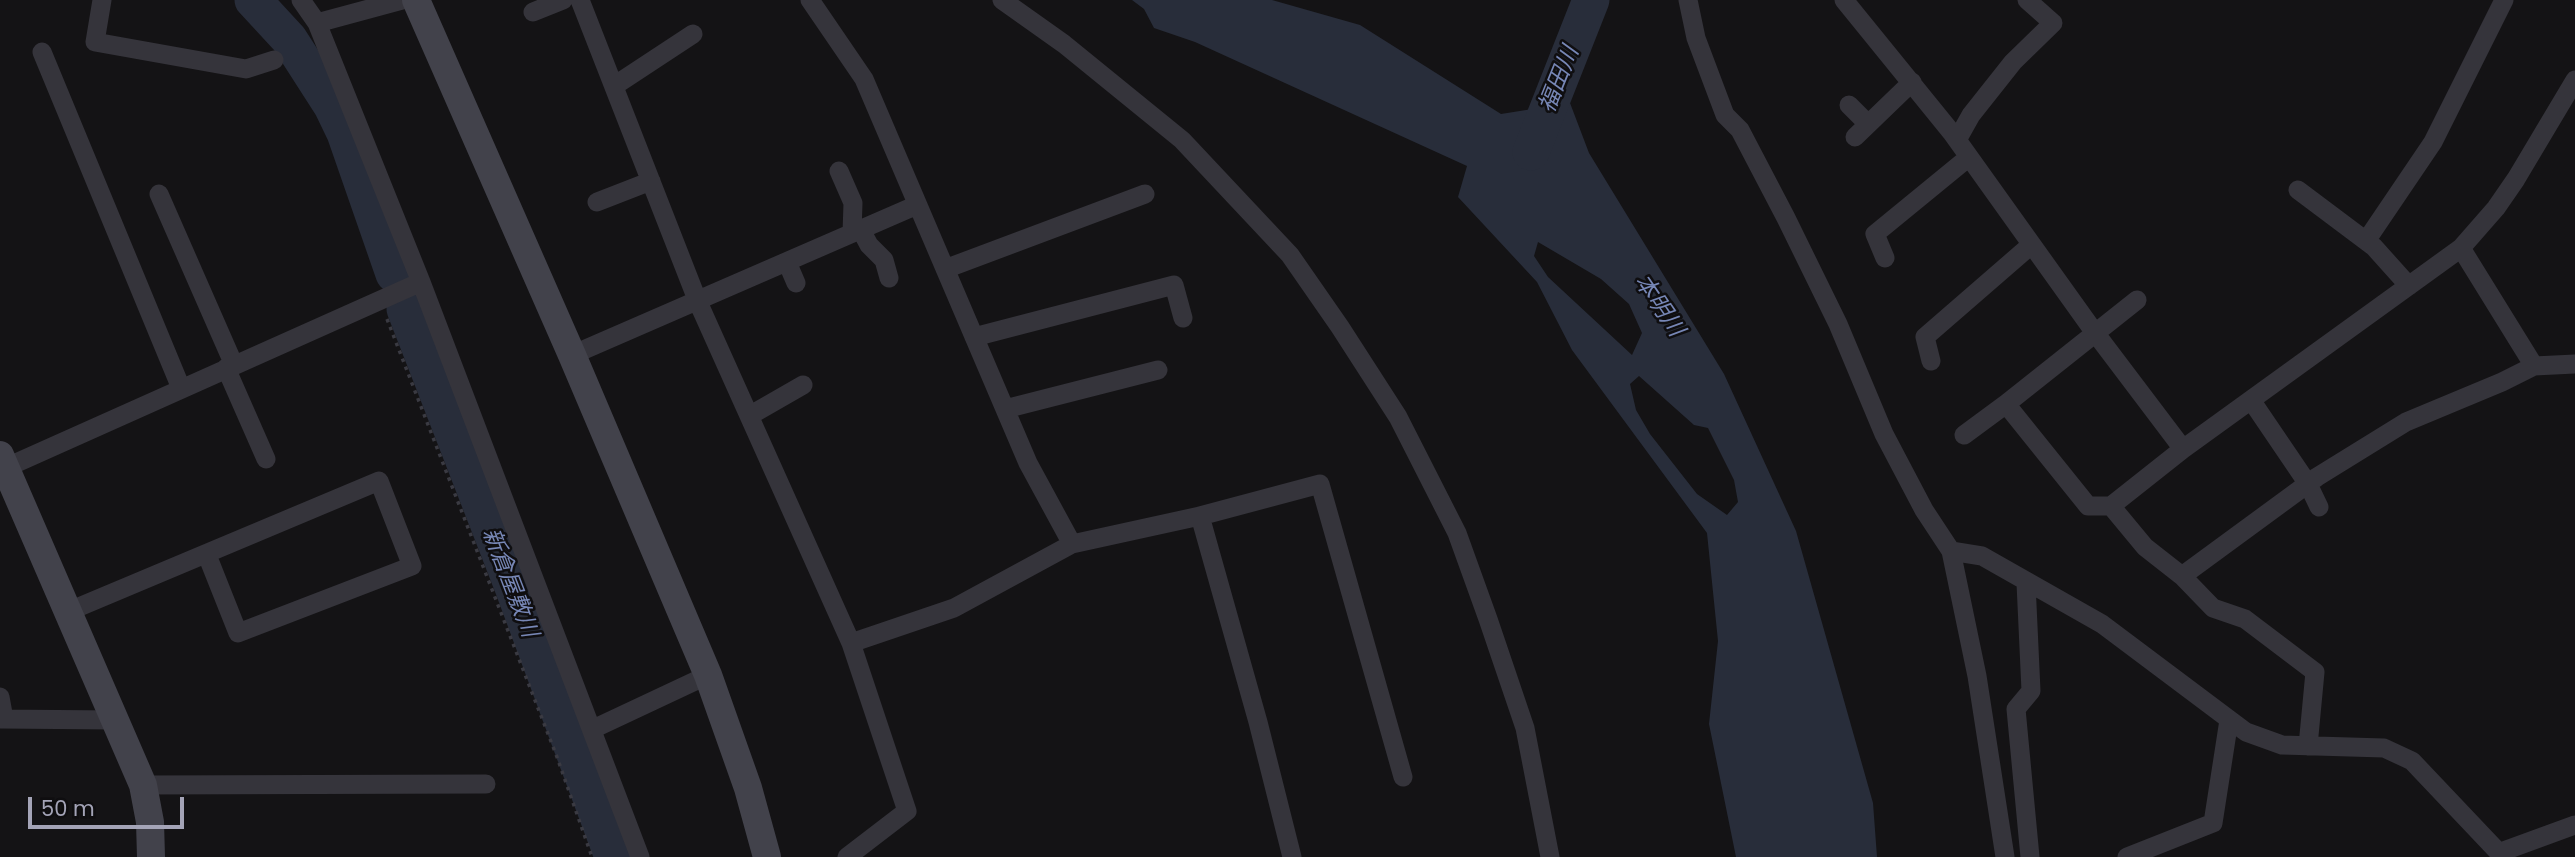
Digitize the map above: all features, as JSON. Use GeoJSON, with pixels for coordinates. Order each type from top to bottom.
{"type":"FeatureCollection","features":[{"type":"Feature","properties":{"kind":"street"},"geometry":{"type":"LineString","coordinates":[[102,0],[95,42],[246,69],[274,60]]}},
{"type":"Feature","properties":{"kind":"street"},"geometry":{"type":"LineString","coordinates":[[301,0],[317,23],[421,282],[640,857]]}},
{"type":"Feature","properties":{"kind":"street"},"geometry":{"type":"LineString","coordinates":[[317,23],[402,0]]}},
{"type":"Feature","properties":{"kind":"street"},"geometry":{"type":"LineString","coordinates":[[416,0],[572,355],[708,675],[748,788],[767,857]]}},
{"type":"Feature","properties":{"kind":"street"},"geometry":{"type":"LineString","coordinates":[[533,12],[563,0]]}},
{"type":"Feature","properties":{"kind":"street"},"geometry":{"type":"LineString","coordinates":[[580,0],[698,302],[851,643],[907,811],[847,857]]}},
{"type":"Feature","properties":{"kind":"street"},"geometry":{"type":"LineString","coordinates":[[810,0],[864,79],[1028,463],[1072,544]]}},
{"type":"Feature","properties":{"kind":"street"},"geometry":{"type":"LineString","coordinates":[[1002,0],[1063,44],[1182,140],[1290,255],[1398,417],[1457,533],[1525,728],[1550,857]]}},
{"type":"Feature","properties":{"kind":"street"},"geometry":{"type":"LineString","coordinates":[[1688,0],[1696,38],[1725,115],[1740,130],[1786,218],[1838,324],[1884,433],[1924,510],[1951,551],[1978,676],[2005,857]]}},
{"type":"Feature","properties":{"kind":"street"},"geometry":{"type":"LineString","coordinates":[[1844,0],[1957,140],[2096,334],[2183,449]]}},
{"type":"Feature","properties":{"kind":"street"},"geometry":{"type":"LineString","coordinates":[[1957,140],[1972,115],[2012,62],[2053,23],[2027,0]]}},
{"type":"Feature","properties":{"kind":"street"},"geometry":{"type":"LineString","coordinates":[[2366,241],[2433,142],[2504,0]]}},
{"type":"Feature","properties":{"kind":"street"},"geometry":{"type":"LineString","coordinates":[[614,86],[693,34]]}},
{"type":"Feature","properties":{"kind":"street"},"geometry":{"type":"LineString","coordinates":[[42,52],[181,388]]}},
{"type":"Feature","properties":{"kind":"street"},"geometry":{"type":"LineString","coordinates":[[2006,404],[2088,506],[2111,506],[2183,449],[2461,248],[2496,208],[2516,179],[2575,80]]}},
{"type":"Feature","properties":{"kind":"street"},"geometry":{"type":"LineString","coordinates":[[1849,105],[1862,130],[1912,82]]}},
{"type":"Feature","properties":{"kind":"street"},"geometry":{"type":"LineString","coordinates":[[1885,258],[1875,234],[1969,157]]}},
{"type":"Feature","properties":{"kind":"street"},"geometry":{"type":"LineString","coordinates":[[839,172],[853,203],[857,231],[884,260],[889,278]]}},
{"type":"Feature","properties":{"kind":"street"},"geometry":{"type":"LineString","coordinates":[[597,202],[651,181]]}},
{"type":"Feature","properties":{"kind":"street"},"geometry":{"type":"LineString","coordinates":[[2298,190],[2366,241],[2409,286]]}},
{"type":"Feature","properties":{"kind":"street"},"geometry":{"type":"LineString","coordinates":[[159,194],[266,459]]}},
{"type":"Feature","properties":{"kind":"street"},"geometry":{"type":"LineString","coordinates":[[945,269],[1145,194]]}},
{"type":"Feature","properties":{"kind":"street"},"geometry":{"type":"LineString","coordinates":[[572,355],[917,205]]}},
{"type":"Feature","properties":{"kind":"street"},"geometry":{"type":"LineString","coordinates":[[1931,361],[1925,337],[2031,245]]}},
{"type":"Feature","properties":{"kind":"street"},"geometry":{"type":"LineString","coordinates":[[2461,248],[2534,366]]}},
{"type":"Feature","properties":{"kind":"street"},"geometry":{"type":"LineString","coordinates":[[787,262],[796,283]]}},
{"type":"Feature","properties":{"kind":"street"},"geometry":{"type":"LineString","coordinates":[[151,857],[150,822],[143,785],[2,464],[421,282]]}},
{"type":"Feature","properties":{"kind":"street"},"geometry":{"type":"LineString","coordinates":[[974,337],[1174,285],[1183,318]]}},
{"type":"Feature","properties":{"kind":"street"},"geometry":{"type":"LineString","coordinates":[[1965,435],[2137,300]]}},
{"type":"Feature","properties":{"kind":"street"},"geometry":{"type":"LineString","coordinates":[[2182,576],[2308,484],[2406,422],[2534,366],[2575,364]]}},
{"type":"Feature","properties":{"kind":"street"},"geometry":{"type":"LineString","coordinates":[[1005,409],[1158,370]]}},
{"type":"Feature","properties":{"kind":"street"},"geometry":{"type":"LineString","coordinates":[[749,416],[803,385]]}},
{"type":"Feature","properties":{"kind":"street"},"geometry":{"type":"LineString","coordinates":[[2251,400],[2308,484],[2319,507]]}},
{"type":"Feature","properties":{"kind":"street"},"geometry":{"type":"LineString","coordinates":[[67,612],[379,481],[412,566],[238,634],[206,555]]}},
{"type":"Feature","properties":{"kind":"street"},"geometry":{"type":"LineString","coordinates":[[851,643],[954,608],[1072,544],[1200,516],[1320,484],[1403,777]]}},
{"type":"Feature","properties":{"kind":"street"},"geometry":{"type":"LineString","coordinates":[[2111,506],[2145,547],[2182,576],[2213,608],[2245,619],[2315,672],[2308,746]]}},
{"type":"Feature","properties":{"kind":"street"},"geometry":{"type":"LineString","coordinates":[[1200,516],[1258,722],[1292,857]]}},
{"type":"Feature","properties":{"kind":"street"},"geometry":{"type":"LineString","coordinates":[[1951,551],[1982,556],[2102,624],[2246,732],[2282,745],[2384,748],[2412,761],[2502,854],[2575,825]]}},
{"type":"Feature","properties":{"kind":"street"},"geometry":{"type":"LineString","coordinates":[[2026,583],[2031,691],[2016,709],[2030,857]]}},
{"type":"Feature","properties":{"kind":"street"},"geometry":{"type":"LineString","coordinates":[[593,729],[708,675]]}},
{"type":"Feature","properties":{"kind":"street"},"geometry":{"type":"LineString","coordinates":[[0,697],[2,719],[114,720]]}},
{"type":"Feature","properties":{"kind":"street"},"geometry":{"type":"LineString","coordinates":[[2127,857],[2213,823],[2230,720]]}},
{"type":"Feature","properties":{"kind":"street"},"geometry":{"type":"LineString","coordinates":[[143,785],[486,784]]}},
{"type":"Feature","properties":{"kind":"path"},"geometry":{"type":"LineString","coordinates":[[380,300],[557,757],[592,857]]}},
{"type":"Feature","properties":{"kind":"water","name":"本明川"},"geometry":{"type":"Polygon","coordinates":[[[1132,0],[1272,0],[1360,25],[1501,114],[1570,103],[1589,153],[1724,374],[1796,531],[1873,803],[1877,857],[1736,857],[1709,724],[1718,641],[1707,533],[1572,350],[1537,282],[1458,197],[1467,166],[1195,42],[1154,28],[1144,9],[1132,0]],[[1538,242],[1534,256],[1548,277],[1632,355],[1642,333],[1629,304],[1601,279],[1538,242]],[[1639,376],[1630,384],[1636,410],[1650,434],[1697,494],[1727,515],[1738,502],[1734,480],[1708,428],[1694,425],[1639,376]]]}},
{"type":"Feature","properties":{"kind":"waterway","name":"新倉屋敷川"},"geometry":{"type":"LineString","coordinates":[[253,0],[289,39],[332,106],[345,133],[394,274]]}},
{"type":"Feature","properties":{"kind":"waterway","name":"福田川"},"geometry":{"type":"LineString","coordinates":[[1531,152],[1591,0]]}},
{"type":"Feature","properties":{"kind":"waterway","name":"新倉屋敷川"},"geometry":{"type":"LineString","coordinates":[[405,309],[513,587],[613,857]]}}]}
